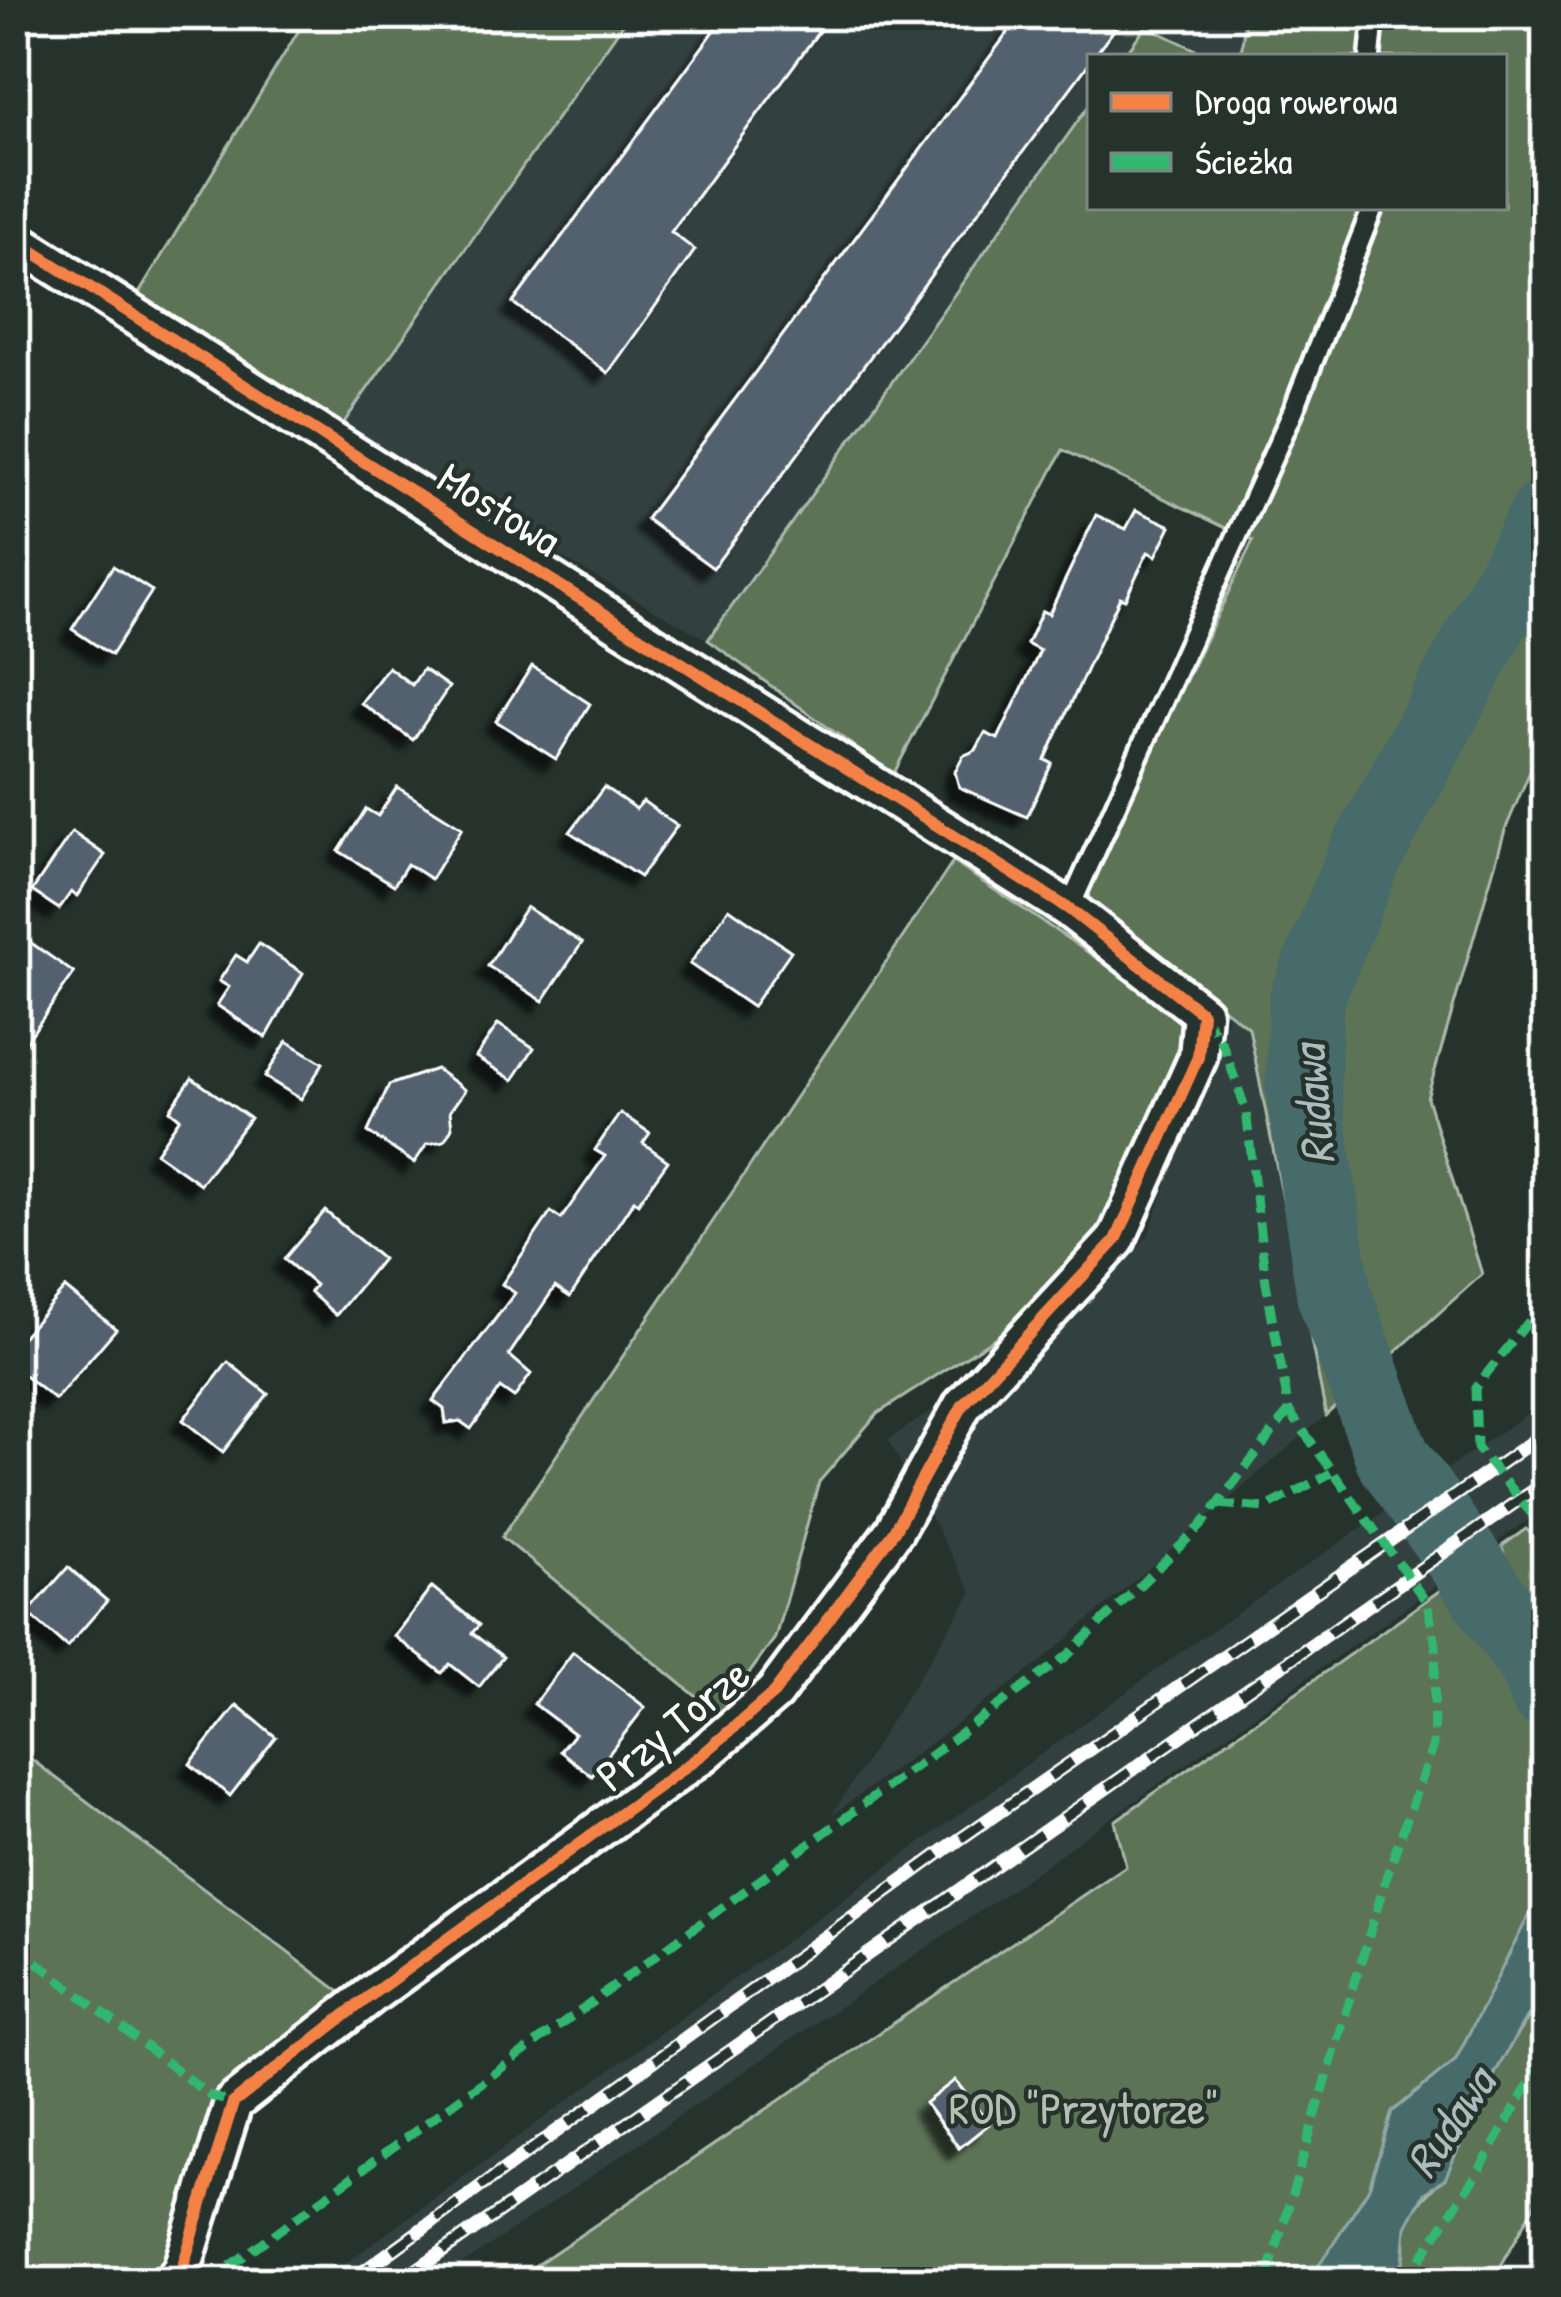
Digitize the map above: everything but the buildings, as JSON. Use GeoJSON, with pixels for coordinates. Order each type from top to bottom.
{"type":"FeatureCollection","features":[{"type":"Feature","properties":{"kind":"street","name":"Mostowa"},"geometry":{"type":"LineString","coordinates":[[15,240],[1069,909],[1202,1013]]}},
{"type":"Feature","properties":{"kind":"street","name":"Przy Torze"},"geometry":{"type":"LineString","coordinates":[[172,2282],[182,2269],[233,2103],[393,1979],[703,1754],[774,1693],[894,1531],[963,1405],[1116,1240],[1198,1057],[1202,1013]]}},
{"type":"Feature","properties":{"kind":"lane"},"geometry":{"type":"LineString","coordinates":[[1370,54],[1374,15]]}},
{"type":"Feature","properties":{"kind":"lane"},"geometry":{"type":"LineString","coordinates":[[1069,909],[1294,410],[1372,210]]}},
{"type":"Feature","properties":{"kind":"shaded area"},"geometry":{"type":"Polygon","coordinates":[[[629,15],[1245,15],[1241,54],[1205,54],[1146,26],[1125,54],[1087,54],[1087,108],[708,640],[338,431],[629,15]]]}},
{"type":"Feature","properties":{"kind":"shaded area"},"geometry":{"type":"Polygon","coordinates":[[[1229,1012],[1249,1028],[1326,1415],[1038,1664],[832,1815],[972,1592],[888,1440],[1077,1314],[1148,1236],[1229,1012]]]}},
{"type":"Feature","properties":{"kind":"shaded area"},"geometry":{"type":"Polygon","coordinates":[[[1546,1401],[1546,1507],[1003,1895],[436,2282],[320,2282],[1188,1647],[1546,1401]]]}},
{"type":"Feature","properties":{"kind":"green space"},"geometry":{"type":"Polygon","coordinates":[[[308,15],[629,15],[338,431],[135,300],[308,15]]]}},
{"type":"Feature","properties":{"kind":"green space"},"geometry":{"type":"Polygon","coordinates":[[[1245,15],[1546,15],[1546,734],[1505,830],[1427,1098],[1482,1274],[1326,1415],[1249,1028],[1081,899],[1253,541],[1063,450],[893,775],[708,640],[1087,108],[1087,210],[1507,210],[1507,54],[1241,54],[1245,15]]]}},
{"type":"Feature","properties":{"kind":"green space"},"geometry":{"type":"Polygon","coordinates":[[[1146,26],[1205,54],[1125,54],[1146,26]]]}},
{"type":"Feature","properties":{"kind":"green space"},"geometry":{"type":"Polygon","coordinates":[[[953,862],[1191,1021],[1157,1165],[1089,1267],[993,1339],[877,1414],[819,1482],[775,1638],[719,1715],[502,1537],[953,862]]]}},
{"type":"Feature","properties":{"kind":"green space"},"geometry":{"type":"Polygon","coordinates":[[[1526,1529],[1546,1548],[1546,1636],[1512,1588],[1502,1546],[1526,1529]]]}},
{"type":"Feature","properties":{"kind":"green space","name":"ROD \"Przytorze\""},"geometry":{"type":"Polygon","coordinates":[[[1456,1579],[1498,1649],[1544,1746],[1546,1882],[1455,2061],[1392,2112],[1369,2188],[1308,2282],[511,2282],[1126,1866],[1115,1821],[1456,1579]]]}},
{"type":"Feature","properties":{"kind":"green space"},"geometry":{"type":"Polygon","coordinates":[[[15,1747],[363,2009],[242,2119],[161,2282],[15,2282],[15,1747]]]}},
{"type":"Feature","properties":{"kind":"green space"},"geometry":{"type":"Polygon","coordinates":[[[1546,1996],[1546,2185],[1492,2282],[1380,2282],[1403,2262],[1410,2217],[1444,2175],[1504,2057],[1546,1996]]]}},
{"type":"Feature","properties":{"kind":"water"},"geometry":{"type":"Polygon","coordinates":[[[1502,1546],[1512,1588],[1546,1636],[1546,1752],[1498,1649],[1456,1579],[1502,1546]]]}},
{"type":"Feature","properties":{"kind":"water"},"geometry":{"type":"Polygon","coordinates":[[[1546,1882],[1546,1996],[1526,2018],[1477,2105],[1445,2179],[1424,2193],[1406,2226],[1403,2262],[1380,2282],[1308,2282],[1369,2188],[1392,2112],[1455,2061],[1546,1882]]]}},
{"type":"Feature","properties":{"kind":"waterway","name":"Rudawa"},"geometry":{"type":"LineString","coordinates":[[1546,517],[1362,862],[1306,1000],[1303,1086],[1334,1295],[1393,1458],[1534,1661],[1546,1692]]}},
{"type":"Feature","properties":{"kind":"railway"},"geometry":{"type":"LineString","coordinates":[[349,2282],[950,1846],[1546,1432]]}},
{"type":"Feature","properties":{"kind":"railway"},"geometry":{"type":"LineString","coordinates":[[399,2282],[1546,1481]]}},
{"type":"Feature","properties":{"kind":"marked path"},"geometry":{"type":"LineString","coordinates":[[1204,1016],[1223,1045],[1246,1110],[1266,1283],[1289,1411],[1427,1603],[1436,1645],[1433,1745],[1386,1878],[1266,2282]]}},
{"type":"Feature","properties":{"kind":"marked path"},"geometry":{"type":"LineString","coordinates":[[1546,1300],[1475,1388],[1477,1448],[1546,1531]]}},
{"type":"Feature","properties":{"kind":"marked path"},"geometry":{"type":"LineString","coordinates":[[208,2282],[1067,1656],[1201,1526],[1289,1411]]}},
{"type":"Feature","properties":{"kind":"marked path"},"geometry":{"type":"LineString","coordinates":[[1218,1504],[1265,1508],[1331,1473]]}},
{"type":"Feature","properties":{"kind":"marked path"},"geometry":{"type":"LineString","coordinates":[[15,1945],[210,2096],[233,2103]]}},
{"type":"Feature","properties":{"kind":"marked path"},"geometry":{"type":"LineString","coordinates":[[1405,2282],[1480,2169],[1546,2054]]}},
{"type":"Feature","properties":{"kind":"cycle path"},"geometry":{"type":"LineString","coordinates":[[15,240],[1069,909],[1202,1013],[1198,1057],[1116,1240],[963,1405],[894,1531],[774,1693],[703,1754],[375,1992],[233,2103],[182,2269],[172,2282]]}}]}
